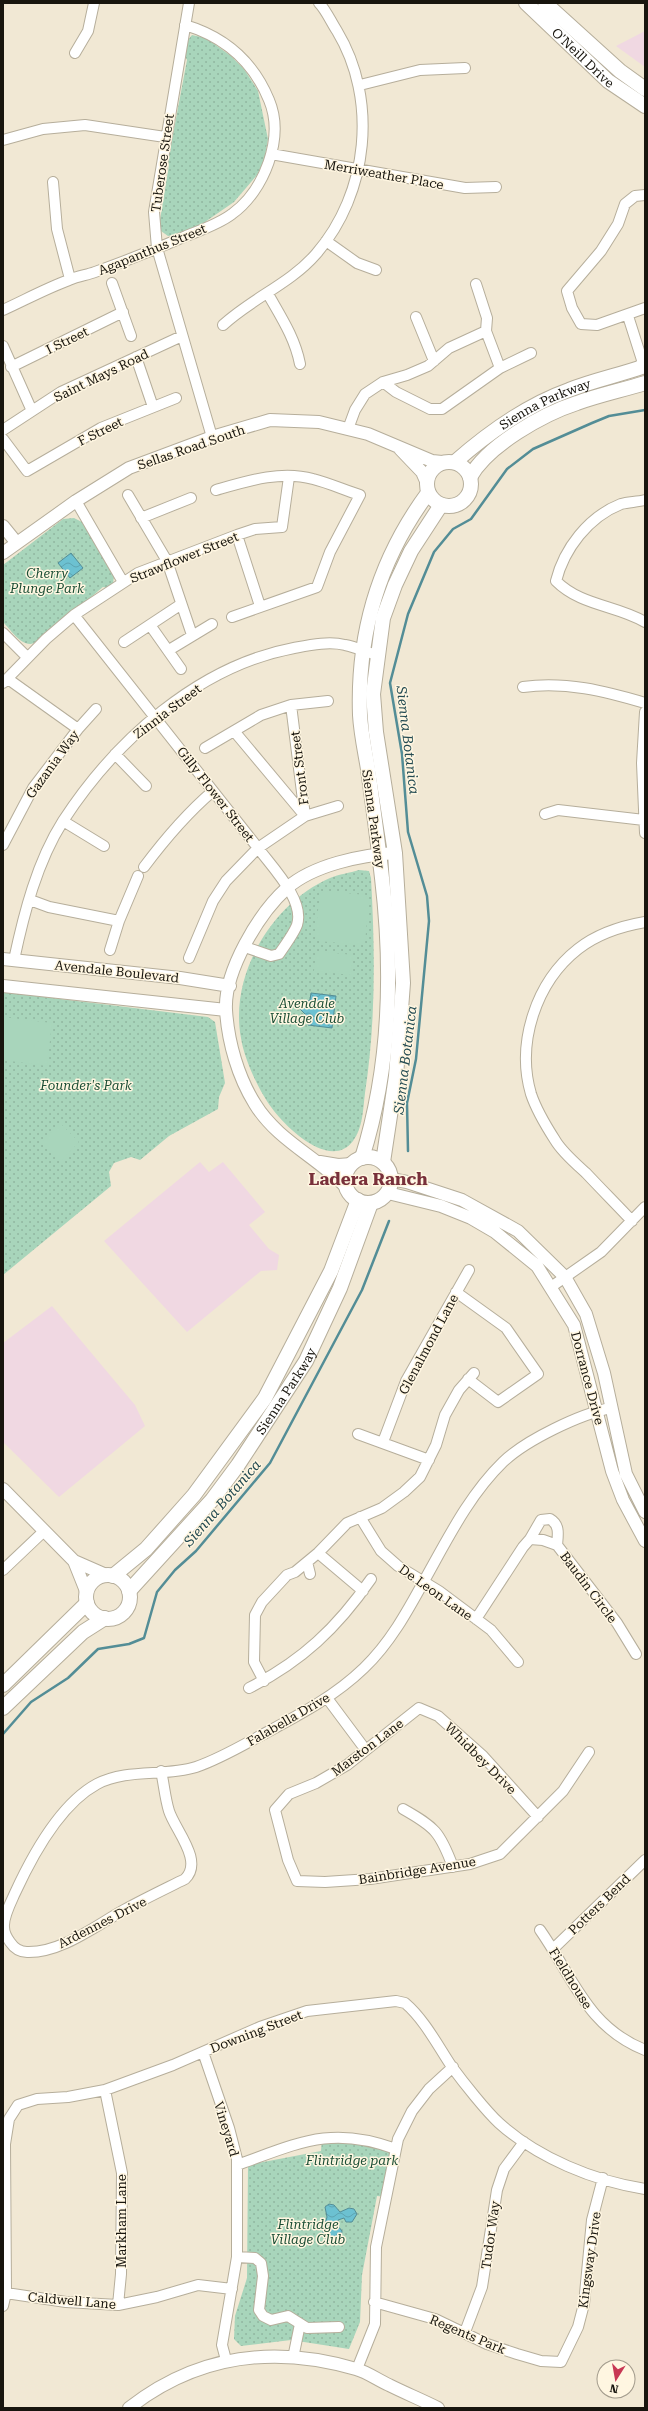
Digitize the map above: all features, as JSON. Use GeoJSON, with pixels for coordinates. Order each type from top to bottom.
{"type":"FeatureCollection","features":[{"type":"Feature","properties":{"kind":"main road","name":"O'Neill Drive"},"geometry":{"type":"LineString","coordinates":[[526,3],[608,81],[645,106]]}},
{"type":"Feature","properties":{"kind":"main road","name":"O'Neill Drive"},"geometry":{"type":"LineString","coordinates":[[545,3],[567,25],[620,71],[645,89]]}},
{"type":"Feature","properties":{"kind":"main road"},"geometry":{"type":"LineString","coordinates":[[576,403],[581,397],[634,379],[643,366]]}},
{"type":"Feature","properties":{"kind":"main road","name":"Sienna Parkway"},"geometry":{"type":"LineString","coordinates":[[346,1187],[346,1175],[357,1161],[375,1110],[384,1051],[388,969],[385,910],[379,854],[360,716],[363,651],[375,593],[383,571],[427,487],[432,469],[448,462],[526,410],[548,398],[643,366]]}},
{"type":"Feature","properties":{"kind":"main road","name":"Sienna Parkway"},"geometry":{"type":"LineString","coordinates":[[383,1162],[396,1076],[403,983],[394,853],[376,732],[373,694],[383,618],[394,585],[411,551],[441,505],[455,505],[462,502],[470,491],[470,477],[482,460],[510,438],[535,422],[576,403],[645,384]]}},
{"type":"Feature","properties":{"kind":"main road"},"geometry":{"type":"LineString","coordinates":[[448,462],[461,465],[470,477]]}},
{"type":"Feature","properties":{"kind":"main road"},"geometry":{"type":"LineString","coordinates":[[427,487],[441,505]]}},
{"type":"Feature","properties":{"kind":"main road"},"geometry":{"type":"LineString","coordinates":[[346,1187],[364,1202],[383,1198],[390,1186],[389,1170],[383,1162],[370,1157],[357,1161]]}},
{"type":"Feature","properties":{"kind":"main road","name":"Sienna Parkway"},"geometry":{"type":"LineString","coordinates":[[3,1685],[87,1597],[92,1581],[110,1575],[146,1549],[194,1495],[265,1398],[331,1271],[364,1202]]}},
{"type":"Feature","properties":{"kind":"main road","name":"Sienna Parkway"},"geometry":{"type":"LineString","coordinates":[[3,1708],[83,1632],[105,1618],[112,1618],[124,1611],[128,1605],[129,1591],[212,1500],[238,1465],[306,1361],[340,1288],[364,1202]]}},
{"type":"Feature","properties":{"kind":"main road"},"geometry":{"type":"LineString","coordinates":[[110,1575],[120,1579],[129,1591]]}},
{"type":"Feature","properties":{"kind":"main road"},"geometry":{"type":"LineString","coordinates":[[87,1597],[93,1613],[105,1618]]}},
{"type":"Feature","properties":{"kind":"street"},"geometry":{"type":"LineString","coordinates":[[75,53],[88,31],[94,3]]}},
{"type":"Feature","properties":{"kind":"street","name":"Tuberose Street"},"geometry":{"type":"LineString","coordinates":[[189,3],[154,212],[157,248],[212,437]]}},
{"type":"Feature","properties":{"kind":"street"},"geometry":{"type":"LineString","coordinates":[[223,325],[241,308],[268,294],[306,264],[326,241],[345,213],[359,170],[363,126],[360,85],[349,50],[322,4]]}},
{"type":"Feature","properties":{"kind":"street","name":"Agapanthus Street"},"geometry":{"type":"LineString","coordinates":[[3,310],[70,279],[157,248],[207,228],[232,214],[248,199],[260,183],[271,154],[274,123],[271,104],[255,71],[242,56],[224,42],[203,30],[185,25]]}},
{"type":"Feature","properties":{"kind":"street"},"geometry":{"type":"LineString","coordinates":[[360,85],[420,70],[466,68]]}},
{"type":"Feature","properties":{"kind":"street"},"geometry":{"type":"LineString","coordinates":[[3,140],[43,129],[85,125],[166,137]]}},
{"type":"Feature","properties":{"kind":"street","name":"Merriweather Place"},"geometry":{"type":"LineString","coordinates":[[271,154],[465,188],[496,187]]}},
{"type":"Feature","properties":{"kind":"street"},"geometry":{"type":"LineString","coordinates":[[53,182],[57,229],[70,279]]}},
{"type":"Feature","properties":{"kind":"street"},"geometry":{"type":"LineString","coordinates":[[645,195],[635,196],[626,204],[618,224],[602,251],[567,291],[572,308],[581,324],[597,325],[628,316],[645,308]]}},
{"type":"Feature","properties":{"kind":"street"},"geometry":{"type":"LineString","coordinates":[[326,241],[357,263],[376,270]]}},
{"type":"Feature","properties":{"kind":"street"},"geometry":{"type":"LineString","coordinates":[[112,283],[131,336]]}},
{"type":"Feature","properties":{"kind":"street"},"geometry":{"type":"LineString","coordinates":[[476,284],[487,318],[486,331],[500,368]]}},
{"type":"Feature","properties":{"kind":"street"},"geometry":{"type":"LineString","coordinates":[[268,294],[289,330],[297,349],[300,364]]}},
{"type":"Feature","properties":{"kind":"street","name":"I Street"},"geometry":{"type":"LineString","coordinates":[[11,367],[123,312]]}},
{"type":"Feature","properties":{"kind":"street"},"geometry":{"type":"LineString","coordinates":[[628,316],[643,366]]}},
{"type":"Feature","properties":{"kind":"street"},"geometry":{"type":"LineString","coordinates":[[416,317],[434,361]]}},
{"type":"Feature","properties":{"kind":"street"},"geometry":{"type":"LineString","coordinates":[[348,429],[355,410],[365,394],[382,382],[407,375],[434,361],[449,348],[486,331]]}},
{"type":"Feature","properties":{"kind":"street","name":"Saint Mays Road"},"geometry":{"type":"LineString","coordinates":[[3,430],[61,392],[182,336]]}},
{"type":"Feature","properties":{"kind":"street"},"geometry":{"type":"LineString","coordinates":[[3,346],[11,367],[32,411]]}},
{"type":"Feature","properties":{"kind":"street"},"geometry":{"type":"LineString","coordinates":[[382,382],[396,392],[430,409],[442,409],[500,368],[531,353]]}},
{"type":"Feature","properties":{"kind":"street"},"geometry":{"type":"LineString","coordinates":[[136,357],[153,407]]}},
{"type":"Feature","properties":{"kind":"street","name":"F Street"},"geometry":{"type":"LineString","coordinates":[[3,439],[27,471],[101,428],[176,398]]}},
{"type":"Feature","properties":{"kind":"street","name":"Sellas Road South"},"geometry":{"type":"LineString","coordinates":[[3,553],[16,542],[76,501],[129,468],[212,437],[270,420],[319,422],[368,434],[432,461],[448,462]]}},
{"type":"Feature","properties":{"kind":"street","name":"Sellas Road South"},"geometry":{"type":"LineString","coordinates":[[399,448],[422,472],[427,487]]}},
{"type":"Feature","properties":{"kind":"street"},"geometry":{"type":"LineString","coordinates":[[216,490],[261,477],[289,477],[312,478],[360,495],[330,552],[317,587],[232,617]]}},
{"type":"Feature","properties":{"kind":"street","name":"Strawflower Street"},"geometry":{"type":"LineString","coordinates":[[6,681],[27,657],[74,615],[123,582],[166,561],[237,535],[255,529],[282,527],[289,477]]}},
{"type":"Feature","properties":{"kind":"street"},"geometry":{"type":"LineString","coordinates":[[128,495],[166,561],[180,605],[192,635]]}},
{"type":"Feature","properties":{"kind":"street"},"geometry":{"type":"LineString","coordinates":[[141,518],[191,498]]}},
{"type":"Feature","properties":{"kind":"street"},"geometry":{"type":"LineString","coordinates":[[645,500],[621,504],[603,514],[580,534],[561,562],[556,581],[566,591],[586,602],[635,616],[645,622]]}},
{"type":"Feature","properties":{"kind":"street"},"geometry":{"type":"LineString","coordinates":[[76,501],[123,582]]}},
{"type":"Feature","properties":{"kind":"street"},"geometry":{"type":"LineString","coordinates":[[3,526],[16,542]]}},
{"type":"Feature","properties":{"kind":"street"},"geometry":{"type":"LineString","coordinates":[[237,535],[260,606]]}},
{"type":"Feature","properties":{"kind":"street"},"geometry":{"type":"LineString","coordinates":[[124,642],[180,605]]}},
{"type":"Feature","properties":{"kind":"street","name":"Gilly Flower Street"},"geometry":{"type":"LineString","coordinates":[[74,615],[156,716],[287,887],[299,911],[298,924],[285,946],[279,954],[271,956],[245,946]]}},
{"type":"Feature","properties":{"kind":"street"},"geometry":{"type":"LineString","coordinates":[[169,650],[212,624]]}},
{"type":"Feature","properties":{"kind":"street"},"geometry":{"type":"LineString","coordinates":[[150,625],[181,668]]}},
{"type":"Feature","properties":{"kind":"street"},"geometry":{"type":"LineString","coordinates":[[3,633],[27,657]]}},
{"type":"Feature","properties":{"kind":"street","name":"Zinnia Street"},"geometry":{"type":"LineString","coordinates":[[8,959],[45,855],[63,822],[101,769],[156,716],[204,683],[275,652],[316,644],[344,644],[377,655]]}},
{"type":"Feature","properties":{"kind":"street"},"geometry":{"type":"LineString","coordinates":[[6,681],[78,728]]}},
{"type":"Feature","properties":{"kind":"street"},"geometry":{"type":"LineString","coordinates":[[523,687],[544,684],[599,690],[645,703]]}},
{"type":"Feature","properties":{"kind":"street"},"geometry":{"type":"LineString","coordinates":[[205,748],[260,715],[291,705],[328,701]]}},
{"type":"Feature","properties":{"kind":"street","name":"Front Street"},"geometry":{"type":"LineString","coordinates":[[291,705],[305,816]]}},
{"type":"Feature","properties":{"kind":"street","name":"Gazania Way"},"geometry":{"type":"LineString","coordinates":[[3,845],[7,827],[33,788],[78,728],[96,709]]}},
{"type":"Feature","properties":{"kind":"street"},"geometry":{"type":"LineString","coordinates":[[645,712],[642,763],[645,833]]}},
{"type":"Feature","properties":{"kind":"street","name":"Front Street"},"geometry":{"type":"LineString","coordinates":[[234,731],[305,816]]}},
{"type":"Feature","properties":{"kind":"street"},"geometry":{"type":"LineString","coordinates":[[115,754],[146,786]]}},
{"type":"Feature","properties":{"kind":"street"},"geometry":{"type":"LineString","coordinates":[[144,867],[168,834],[190,811],[213,791]]}},
{"type":"Feature","properties":{"kind":"street"},"geometry":{"type":"LineString","coordinates":[[189,958],[213,901],[226,881],[258,848],[305,816],[338,806]]}},
{"type":"Feature","properties":{"kind":"street"},"geometry":{"type":"LineString","coordinates":[[545,814],[558,810],[644,820]]}},
{"type":"Feature","properties":{"kind":"street"},"geometry":{"type":"LineString","coordinates":[[63,822],[104,846]]}},
{"type":"Feature","properties":{"kind":"street"},"geometry":{"type":"LineString","coordinates":[[346,1187],[319,1162],[278,1132],[263,1117],[254,1103],[240,1074],[226,1010],[230,986],[245,946],[252,932],[287,887],[332,864],[379,854],[394,853]]}},
{"type":"Feature","properties":{"kind":"street"},"geometry":{"type":"LineString","coordinates":[[110,950],[119,921],[138,876]]}},
{"type":"Feature","properties":{"kind":"street"},"geometry":{"type":"LineString","coordinates":[[30,900],[49,907],[119,921]]}},
{"type":"Feature","properties":{"kind":"street"},"geometry":{"type":"LineString","coordinates":[[632,1221],[556,1141],[531,1094],[526,1064],[526,1041],[533,1016],[543,993],[561,966],[579,948],[602,935],[623,926],[645,922]]}},
{"type":"Feature","properties":{"kind":"street","name":"Avendale Boulevard"},"geometry":{"type":"LineString","coordinates":[[8,959],[180,978],[230,986]]}},
{"type":"Feature","properties":{"kind":"street","name":"Avendale Boulevard"},"geometry":{"type":"LineString","coordinates":[[3,986],[226,1010]]}},
{"type":"Feature","properties":{"kind":"street"},"geometry":{"type":"LineString","coordinates":[[319,1162],[338,1165],[357,1161]]}},
{"type":"Feature","properties":{"kind":"street","name":"Dorrance Drive"},"geometry":{"type":"LineString","coordinates":[[390,1186],[408,1182],[462,1200],[518,1231],[565,1277],[586,1314],[604,1373],[626,1474],[645,1512]]}},
{"type":"Feature","properties":{"kind":"street","name":"Dorrance Drive"},"geometry":{"type":"LineString","coordinates":[[390,1186],[441,1206],[495,1232],[537,1266],[574,1325],[612,1471],[623,1500],[645,1541]]}},
{"type":"Feature","properties":{"kind":"street"},"geometry":{"type":"LineString","coordinates":[[551,1287],[601,1252],[645,1207]]}},
{"type":"Feature","properties":{"kind":"street","name":"Glenalmond Lane"},"geometry":{"type":"LineString","coordinates":[[382,1442],[406,1381],[470,1270]]}},
{"type":"Feature","properties":{"kind":"street"},"geometry":{"type":"LineString","coordinates":[[264,1681],[254,1662],[255,1615],[262,1602],[287,1575],[295,1572],[318,1553],[343,1526],[382,1508],[404,1492],[420,1477],[429,1460],[445,1415],[459,1390],[471,1376],[498,1402],[538,1374],[506,1328],[456,1292]]}},
{"type":"Feature","properties":{"kind":"street","name":"Falabella Drive"},"geometry":{"type":"LineString","coordinates":[[6,1938],[3,1926],[9,1905],[28,1865],[55,1824],[82,1793],[100,1782],[130,1774],[196,1767],[219,1757],[311,1709],[363,1669],[387,1642],[410,1607],[473,1497],[504,1460],[545,1434],[597,1411],[611,1408]]}},
{"type":"Feature","properties":{"kind":"street"},"geometry":{"type":"LineString","coordinates":[[358,1434],[429,1460]]}},
{"type":"Feature","properties":{"kind":"street"},"geometry":{"type":"LineString","coordinates":[[3,1489],[43,1532],[74,1561],[110,1575]]}},
{"type":"Feature","properties":{"kind":"street","name":"De Leon Lane"},"geometry":{"type":"LineString","coordinates":[[360,1517],[381,1551],[491,1630],[518,1662]]}},
{"type":"Feature","properties":{"kind":"street"},"geometry":{"type":"LineString","coordinates":[[476,1619],[530,1539],[541,1520],[550,1519],[556,1524],[558,1530],[557,1545]]}},
{"type":"Feature","properties":{"kind":"street"},"geometry":{"type":"LineString","coordinates":[[3,1570],[43,1532]]}},
{"type":"Feature","properties":{"kind":"street","name":"Baudin Circle"},"geometry":{"type":"LineString","coordinates":[[530,1539],[543,1540],[557,1545],[617,1623],[636,1654]]}},
{"type":"Feature","properties":{"kind":"street"},"geometry":{"type":"LineString","coordinates":[[318,1553],[363,1590]]}},
{"type":"Feature","properties":{"kind":"street"},"geometry":{"type":"LineString","coordinates":[[74,1561],[87,1597]]}},
{"type":"Feature","properties":{"kind":"street"},"geometry":{"type":"LineString","coordinates":[[307,1562],[310,1574]]}},
{"type":"Feature","properties":{"kind":"street"},"geometry":{"type":"LineString","coordinates":[[249,1688],[264,1681],[297,1660],[323,1638],[345,1616],[371,1579]]}},
{"type":"Feature","properties":{"kind":"street"},"geometry":{"type":"LineString","coordinates":[[326,1698],[365,1749]]}},
{"type":"Feature","properties":{"kind":"street","name":"Marston Lane"},"geometry":{"type":"LineString","coordinates":[[275,1810],[289,1794],[316,1783],[348,1765],[365,1749],[418,1708]]}},
{"type":"Feature","properties":{"kind":"street","name":"Whidbey Drive"},"geometry":{"type":"LineString","coordinates":[[418,1708],[438,1716],[483,1756],[538,1817]]}},
{"type":"Feature","properties":{"kind":"street","name":"Bainbridge Avenue"},"geometry":{"type":"LineString","coordinates":[[275,1810],[288,1860],[297,1881],[325,1882],[370,1879],[470,1864],[500,1854],[563,1791],[589,1752]]}},
{"type":"Feature","properties":{"kind":"street","name":"Ardennes Drive"},"geometry":{"type":"LineString","coordinates":[[6,1938],[14,1947],[26,1952],[59,1945],[185,1879],[192,1868],[189,1855],[169,1812],[161,1771]]}},
{"type":"Feature","properties":{"kind":"street"},"geometry":{"type":"LineString","coordinates":[[403,1809],[430,1824],[444,1842],[453,1867]]}},
{"type":"Feature","properties":{"kind":"street","name":"Potters Bend"},"geometry":{"type":"LineString","coordinates":[[554,1949],[645,1860]]}},
{"type":"Feature","properties":{"kind":"street","name":"Fieldhouse"},"geometry":{"type":"LineString","coordinates":[[540,1930],[554,1949],[585,2004],[620,2039],[645,2050]]}},
{"type":"Feature","properties":{"kind":"street","name":"Downing Street"},"geometry":{"type":"LineString","coordinates":[[6,2293],[5,2144],[9,2119],[18,2105],[37,2099],[68,2097],[105,2090],[203,2052],[260,2027],[307,2011],[396,2001],[409,2007],[453,2068],[499,2122],[524,2142],[558,2160],[621,2185],[645,2189]]}},
{"type":"Feature","properties":{"kind":"street","name":"Vineyard"},"geometry":{"type":"LineString","coordinates":[[203,2052],[229,2128],[237,2165],[237,2257],[225,2319],[222,2345],[226,2360]]}},
{"type":"Feature","properties":{"kind":"street"},"geometry":{"type":"LineString","coordinates":[[357,2369],[375,2324],[374,2302],[376,2247],[396,2149],[412,2111],[429,2089],[453,2068]]}},
{"type":"Feature","properties":{"kind":"street","name":"Markham Lane"},"geometry":{"type":"LineString","coordinates":[[105,2090],[122,2173],[121,2274],[118,2305]]}},
{"type":"Feature","properties":{"kind":"street"},"geometry":{"type":"LineString","coordinates":[[237,2165],[301,2142],[328,2137],[353,2137],[396,2149]]}},
{"type":"Feature","properties":{"kind":"street","name":"Tudor Way"},"geometry":{"type":"LineString","coordinates":[[465,2332],[482,2287],[497,2190],[504,2169],[524,2142]]}},
{"type":"Feature","properties":{"kind":"street","name":"Kingsway Drive"},"geometry":{"type":"LineString","coordinates":[[561,2362],[578,2328],[584,2304],[592,2220],[603,2178]]}},
{"type":"Feature","properties":{"kind":"street"},"geometry":{"type":"LineString","coordinates":[[237,2257],[255,2258],[261,2263],[262,2276],[259,2310],[262,2316],[271,2320],[288,2316],[307,2328],[339,2327]]}},
{"type":"Feature","properties":{"kind":"street","name":"Caldwell Lane"},"geometry":{"type":"LineString","coordinates":[[6,2293],[66,2302],[118,2305],[157,2297],[198,2285],[232,2289]]}},
{"type":"Feature","properties":{"kind":"street"},"geometry":{"type":"LineString","coordinates":[[3,2306],[6,2293]]}},
{"type":"Feature","properties":{"kind":"street","name":"Regents Park"},"geometry":{"type":"LineString","coordinates":[[374,2302],[404,2309],[465,2332],[487,2344],[517,2354],[541,2361],[561,2362]]}},
{"type":"Feature","properties":{"kind":"street"},"geometry":{"type":"LineString","coordinates":[[294,2358],[300,2324]]}},
{"type":"Feature","properties":{"kind":"street"},"geometry":{"type":"LineString","coordinates":[[129,2408],[144,2396],[207,2365],[226,2360],[269,2355],[316,2360],[357,2369],[438,2408]]}},
{"type":"Feature","properties":{"kind":"shaded area"},"geometry":{"type":"Polygon","coordinates":[[[645,31],[645,67],[616,46],[645,31]]]}},
{"type":"Feature","properties":{"kind":"shaded area"},"geometry":{"type":"Polygon","coordinates":[[[200,1162],[209,1172],[223,1162],[265,1212],[249,1225],[269,1249],[279,1255],[277,1270],[261,1271],[187,1332],[104,1241],[200,1162]]]}},
{"type":"Feature","properties":{"kind":"shaded area"},"geometry":{"type":"Polygon","coordinates":[[[52,1306],[135,1405],[145,1426],[59,1497],[3,1442],[3,1343],[52,1306]]]}},
{"type":"Feature","properties":{"kind":"green space"},"geometry":{"type":"Polygon","coordinates":[[[192,35],[206,38],[231,56],[244,69],[258,91],[268,139],[264,161],[257,175],[234,202],[202,224],[177,235],[168,236],[161,231],[160,220],[169,165],[168,161],[187,60],[185,54],[186,47],[188,40],[192,35]]]}},
{"type":"Feature","properties":{"kind":"green space","name":"Cherry Plunge Park"},"geometry":{"type":"Polygon","coordinates":[[[74,518],[84,523],[114,574],[113,585],[108,588],[103,587],[36,642],[27,644],[19,639],[3,622],[3,565],[63,519],[74,518]]]}},
{"type":"Feature","properties":{"kind":"green space","name":"Avendale Village Club"},"geometry":{"type":"Polygon","coordinates":[[[359,870],[369,871],[371,878],[374,986],[369,1066],[359,1130],[353,1141],[344,1149],[333,1151],[322,1149],[311,1144],[300,1136],[281,1119],[269,1104],[258,1086],[245,1056],[241,1038],[239,1014],[242,990],[249,966],[259,944],[273,923],[290,905],[309,889],[330,878],[359,870]]]}},
{"type":"Feature","properties":{"kind":"green space"},"geometry":{"type":"Polygon","coordinates":[[[324,891],[366,895],[369,900],[365,942],[361,945],[319,941],[315,936],[320,894],[324,891]]]}},
{"type":"Feature","properties":{"kind":"green space"},"geometry":{"type":"Polygon","coordinates":[[[316,951],[353,955],[351,975],[314,971],[316,951]]]}},
{"type":"Feature","properties":{"kind":"green space","name":"Founder's Park"},"geometry":{"type":"Polygon","coordinates":[[[3,992],[208,1017],[215,1022],[225,1083],[219,1097],[218,1109],[169,1136],[140,1160],[131,1157],[114,1163],[109,1172],[111,1186],[3,1275],[3,992]]]}},
{"type":"Feature","properties":{"kind":"green space"},"geometry":{"type":"Polygon","coordinates":[[[3,1017],[52,1023],[47,1066],[3,1060],[3,1017]]]}},
{"type":"Feature","properties":{"kind":"green space"},"geometry":{"type":"Polygon","coordinates":[[[60,1123],[79,1142],[61,1161],[42,1142],[60,1123]]]}},
{"type":"Feature","properties":{"kind":"green space","name":"Flintridge Village Club"},"geometry":{"type":"Polygon","coordinates":[[[322,2137],[396,2149],[386,2197],[377,2196],[362,2275],[360,2322],[349,2349],[291,2340],[241,2346],[234,2339],[235,2316],[247,2278],[248,2165],[321,2151],[322,2137]]]}},
{"type":"Feature","properties":{"kind":"water"},"geometry":{"type":"Polygon","coordinates":[[[71,553],[83,568],[70,578],[58,563],[71,553]]]}},
{"type":"Feature","properties":{"kind":"water"},"geometry":{"type":"Polygon","coordinates":[[[311,993],[336,996],[332,1028],[308,1025],[309,1018],[300,1009],[303,1003],[310,1000],[311,993]]]}},
{"type":"Feature","properties":{"kind":"water"},"geometry":{"type":"Polygon","coordinates":[[[329,2204],[334,2205],[340,2212],[349,2208],[354,2209],[357,2214],[352,2222],[346,2222],[344,2218],[338,2220],[338,2226],[342,2231],[341,2238],[333,2241],[326,2239],[322,2235],[327,2217],[325,2207],[329,2204]]]}},
{"type":"Feature","properties":{"kind":"waterway","name":"Sienna Botanica"},"geometry":{"type":"LineString","coordinates":[[408,1151],[407,1103],[416,1059],[429,921],[427,896],[408,832],[402,754],[390,683],[408,614],[434,552],[453,529],[471,519],[507,469],[533,449],[592,423],[609,416],[645,410]]}},
{"type":"Feature","properties":{"kind":"waterway","name":"Sienna Botanica"},"geometry":{"type":"LineString","coordinates":[[3,1734],[31,1702],[68,1678],[98,1649],[129,1644],[144,1638],[157,1592],[175,1570],[196,1551],[270,1463],[362,1290],[389,1221]]}},
{"type":"Feature","properties":{"kind":"district","name":"Ladera Ranch"},"geometry":{"type":"Point","coordinates":[368,1179]}},
{"type":"Feature","properties":{"kind":"park label","name":"Flintridge park"},"geometry":{"type":"Point","coordinates":[352,2160]}}]}
